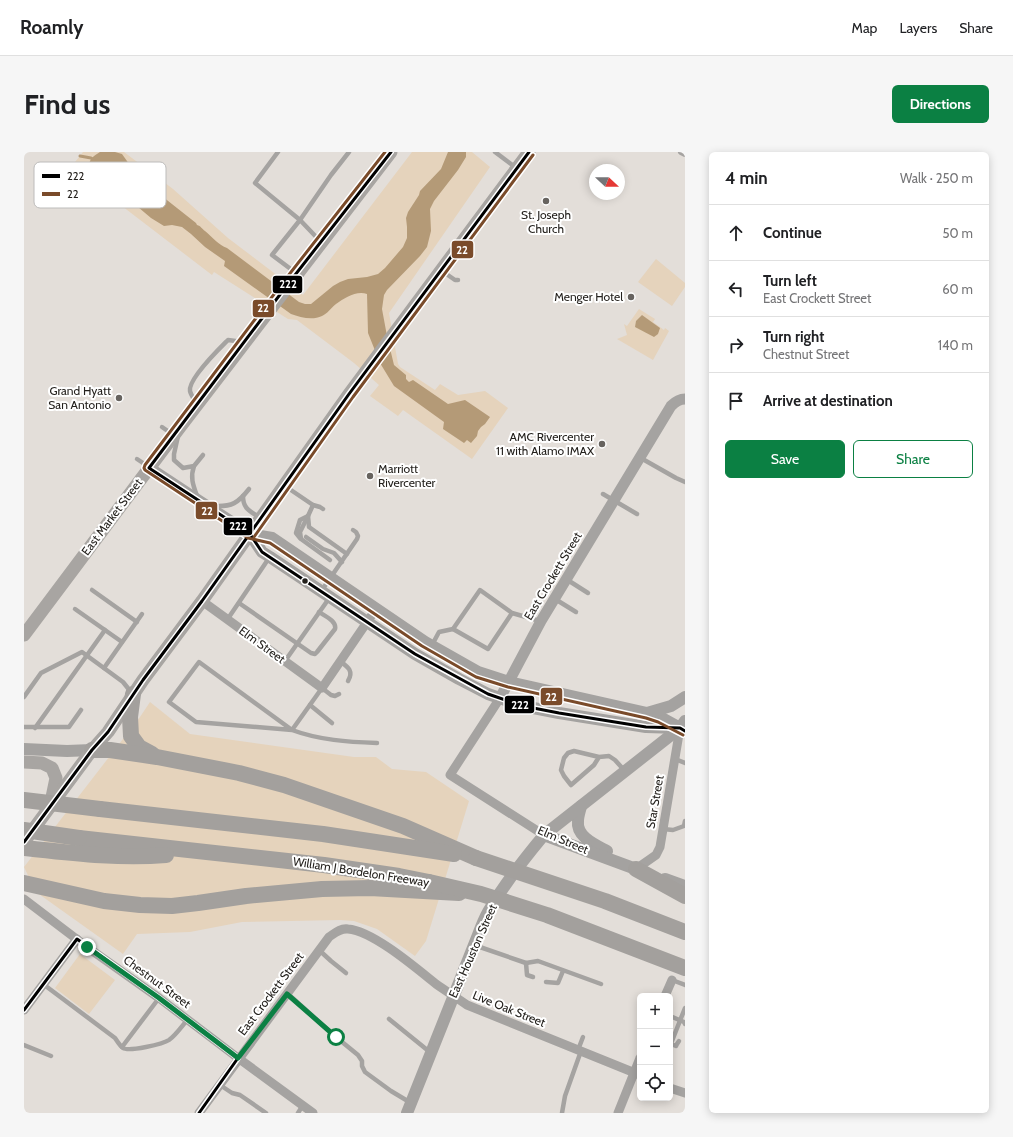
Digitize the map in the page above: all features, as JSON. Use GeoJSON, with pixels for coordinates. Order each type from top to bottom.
{"type":"FeatureCollection","features":[{"type":"Feature","properties":{"kind":"highway"},"geometry":{"type":"LineString","coordinates":[[133,694],[130,717],[131,736],[139,747],[157,757]]}},
{"type":"Feature","properties":{"kind":"highway"},"geometry":{"type":"LineString","coordinates":[[92,750],[110,750],[157,757],[239,773],[284,785],[403,826],[476,858],[605,901],[685,932]]}},
{"type":"Feature","properties":{"kind":"highway"},"geometry":{"type":"LineString","coordinates":[[24,800],[323,834],[476,858]]}},
{"type":"Feature","properties":{"kind":"highway","name":"William J Bordelon Freeway"},"geometry":{"type":"LineString","coordinates":[[24,830],[79,838],[331,866],[398,876],[427,887],[481,894],[547,915],[685,968]]}},
{"type":"Feature","properties":{"kind":"highway"},"geometry":{"type":"LineString","coordinates":[[24,848],[95,855],[152,856],[210,852]]}},
{"type":"Feature","properties":{"kind":"highway"},"geometry":{"type":"LineString","coordinates":[[631,867],[685,896]]}},
{"type":"Feature","properties":{"kind":"highway"},"geometry":{"type":"LineString","coordinates":[[24,883],[104,901],[140,905],[172,906],[246,896],[322,889],[427,887]]}},
{"type":"Feature","properties":{"kind":"main road","name":"East Market Street"},"geometry":{"type":"LineString","coordinates":[[24,635],[288,284],[390,152]]}},
{"type":"Feature","properties":{"kind":"main road"},"geometry":{"type":"LineString","coordinates":[[24,842],[92,750],[108,732],[133,694],[202,602],[363,376],[529,152]]}},
{"type":"Feature","properties":{"kind":"main road"},"geometry":{"type":"LineString","coordinates":[[149,468],[250,534],[272,538],[431,646],[478,672],[509,682],[647,713],[683,727]]}},
{"type":"Feature","properties":{"kind":"main road"},"geometry":{"type":"LineString","coordinates":[[250,534],[262,552],[415,654],[488,694],[523,706],[559,713],[646,727],[683,727]]}},
{"type":"Feature","properties":{"kind":"main road"},"geometry":{"type":"LineString","coordinates":[[647,713],[671,706],[685,697]]}},
{"type":"Feature","properties":{"kind":"main road","name":"East Houston Street"},"geometry":{"type":"LineString","coordinates":[[409,1108],[474,945],[488,913],[506,884],[544,834],[683,727]]}},
{"type":"Feature","properties":{"kind":"main road"},"geometry":{"type":"LineString","coordinates":[[24,750],[92,750]]}},
{"type":"Feature","properties":{"kind":"main road"},"geometry":{"type":"LineString","coordinates":[[24,762],[42,763],[52,768],[56,778],[51,806]]}},
{"type":"Feature","properties":{"kind":"main road"},"geometry":{"type":"LineString","coordinates":[[581,806],[577,823],[581,834],[591,843],[610,853],[631,867]]}},
{"type":"Feature","properties":{"kind":"main road","name":"Elm Street"},"geometry":{"type":"LineString","coordinates":[[544,834],[685,886]]}},
{"type":"Feature","properties":{"kind":"street"},"geometry":{"type":"LineString","coordinates":[[681,152],[685,154]]}},
{"type":"Feature","properties":{"kind":"street","name":"East Crockett Street"},"geometry":{"type":"LineString","coordinates":[[450,774],[500,698],[541,621],[671,406],[681,399],[685,399]]}},
{"type":"Feature","properties":{"kind":"street","name":"Elm Street"},"geometry":{"type":"LineString","coordinates":[[202,602],[322,688]]}},
{"type":"Feature","properties":{"kind":"street"},"geometry":{"type":"LineString","coordinates":[[322,688],[376,609]]}},
{"type":"Feature","properties":{"kind":"street","name":"Star Street"},"geometry":{"type":"LineString","coordinates":[[631,867],[656,855],[660,847],[675,759],[683,727]]}},
{"type":"Feature","properties":{"kind":"street","name":"Elm Street"},"geometry":{"type":"LineString","coordinates":[[450,774],[544,834]]}},
{"type":"Feature","properties":{"kind":"street","name":"Chestnut Street"},"geometry":{"type":"LineString","coordinates":[[24,899],[188,1019],[300,1109],[313,1113]]}},
{"type":"Feature","properties":{"kind":"street","name":"Live Oak Street"},"geometry":{"type":"LineString","coordinates":[[337,931],[341,929],[348,929],[372,937],[467,1005],[637,1074]]}},
{"type":"Feature","properties":{"kind":"street","name":"East Crockett Street"},"geometry":{"type":"LineString","coordinates":[[199,1113],[238,1058],[319,950],[337,931]]}},
{"type":"Feature","properties":{"kind":"street"},"geometry":{"type":"LineString","coordinates":[[24,1010],[77,939]]}},
{"type":"Feature","properties":{"kind":"street"},"geometry":{"type":"LineString","coordinates":[[666,993],[672,980]]}},
{"type":"Feature","properties":{"kind":"street"},"geometry":{"type":"LineString","coordinates":[[618,1113],[637,1074]]}},
{"type":"Feature","properties":{"kind":"street"},"geometry":{"type":"LineString","coordinates":[[673,1089],[685,1094]]}},
{"type":"Feature","properties":{"kind":"lane"},"geometry":{"type":"LineString","coordinates":[[278,152],[255,183],[300,220],[321,242]]}},
{"type":"Feature","properties":{"kind":"lane"},"geometry":{"type":"LineString","coordinates":[[296,274],[272,255],[300,220],[349,152]]}},
{"type":"Feature","properties":{"kind":"lane"},"geometry":{"type":"LineString","coordinates":[[495,152],[517,168]]}},
{"type":"Feature","properties":{"kind":"lane"},"geometry":{"type":"LineString","coordinates":[[441,270],[455,280],[458,280]]}},
{"type":"Feature","properties":{"kind":"lane"},"geometry":{"type":"LineString","coordinates":[[197,405],[190,390],[191,382],[214,353],[228,340],[244,343]]}},
{"type":"Feature","properties":{"kind":"lane"},"geometry":{"type":"LineString","coordinates":[[162,427],[177,431],[174,460],[183,468],[194,466]]}},
{"type":"Feature","properties":{"kind":"lane"},"geometry":{"type":"LineString","coordinates":[[203,454],[194,466],[191,482],[202,504],[223,507],[230,506],[240,500],[249,489]]}},
{"type":"Feature","properties":{"kind":"lane"},"geometry":{"type":"LineString","coordinates":[[640,457],[685,482]]}},
{"type":"Feature","properties":{"kind":"lane"},"geometry":{"type":"LineString","coordinates":[[137,459],[149,468]]}},
{"type":"Feature","properties":{"kind":"lane"},"geometry":{"type":"LineString","coordinates":[[284,486],[313,505],[323,509]]}},
{"type":"Feature","properties":{"kind":"lane"},"geometry":{"type":"LineString","coordinates":[[603,494],[636,514]]}},
{"type":"Feature","properties":{"kind":"lane"},"geometry":{"type":"LineString","coordinates":[[243,496],[243,503],[246,508],[261,518]]}},
{"type":"Feature","properties":{"kind":"lane"},"geometry":{"type":"LineString","coordinates":[[313,505],[300,534],[301,539],[330,560]]}},
{"type":"Feature","properties":{"kind":"lane"},"geometry":{"type":"LineString","coordinates":[[308,516],[309,527],[347,554]]}},
{"type":"Feature","properties":{"kind":"lane"},"geometry":{"type":"LineString","coordinates":[[284,661],[319,612],[330,578],[358,539],[356,532],[353,530]]}},
{"type":"Feature","properties":{"kind":"lane"},"geometry":{"type":"LineString","coordinates":[[306,537],[323,549],[334,553],[342,562]]}},
{"type":"Feature","properties":{"kind":"lane"},"geometry":{"type":"LineString","coordinates":[[227,620],[270,557]]}},
{"type":"Feature","properties":{"kind":"lane"},"geometry":{"type":"LineString","coordinates":[[566,579],[588,593]]}},
{"type":"Feature","properties":{"kind":"lane"},"geometry":{"type":"LineString","coordinates":[[92,590],[137,622]]}},
{"type":"Feature","properties":{"kind":"lane"},"geometry":{"type":"LineString","coordinates":[[431,646],[440,632],[453,629],[480,590],[512,613],[541,621]]}},
{"type":"Feature","properties":{"kind":"lane"},"geometry":{"type":"LineString","coordinates":[[555,599],[576,612]]}},
{"type":"Feature","properties":{"kind":"lane"},"geometry":{"type":"LineString","coordinates":[[239,603],[311,654],[315,654],[317,652],[336,626],[334,622],[319,612]]}},
{"type":"Feature","properties":{"kind":"lane"},"geometry":{"type":"LineString","coordinates":[[75,610],[122,642]]}},
{"type":"Feature","properties":{"kind":"lane"},"geometry":{"type":"LineString","coordinates":[[453,629],[488,649],[512,613]]}},
{"type":"Feature","properties":{"kind":"lane"},"geometry":{"type":"LineString","coordinates":[[104,668],[142,614]]}},
{"type":"Feature","properties":{"kind":"lane"},"geometry":{"type":"LineString","coordinates":[[35,728],[105,630]]}},
{"type":"Feature","properties":{"kind":"lane"},"geometry":{"type":"LineString","coordinates":[[24,697],[41,673],[82,652],[124,682],[133,694]]}},
{"type":"Feature","properties":{"kind":"lane"},"geometry":{"type":"LineString","coordinates":[[340,661],[349,667],[351,671],[351,676],[348,681]]}},
{"type":"Feature","properties":{"kind":"lane"},"geometry":{"type":"LineString","coordinates":[[292,730],[199,662],[169,702],[196,722],[292,730],[304,734],[340,741],[377,743]]}},
{"type":"Feature","properties":{"kind":"lane"},"geometry":{"type":"LineString","coordinates":[[292,730],[322,688],[331,695],[335,696],[339,694]]}},
{"type":"Feature","properties":{"kind":"lane"},"geometry":{"type":"LineString","coordinates":[[310,705],[332,723]]}},
{"type":"Feature","properties":{"kind":"lane"},"geometry":{"type":"LineString","coordinates":[[24,727],[69,727],[81,710]]}},
{"type":"Feature","properties":{"kind":"lane"},"geometry":{"type":"LineString","coordinates":[[599,756],[594,765],[571,785],[561,770],[564,758],[568,753],[574,751],[599,756],[609,756],[625,771]]}},
{"type":"Feature","properties":{"kind":"lane"},"geometry":{"type":"LineString","coordinates":[[675,759],[685,763]]}},
{"type":"Feature","properties":{"kind":"lane"},"geometry":{"type":"LineString","coordinates":[[663,828],[673,830],[684,826],[685,822]]}},
{"type":"Feature","properties":{"kind":"lane"},"geometry":{"type":"LineString","coordinates":[[474,945],[526,963],[538,961],[601,984]]}},
{"type":"Feature","properties":{"kind":"lane"},"geometry":{"type":"LineString","coordinates":[[319,950],[330,961],[346,973]]}},
{"type":"Feature","properties":{"kind":"lane"},"geometry":{"type":"LineString","coordinates":[[526,963],[528,975],[533,978]]}},
{"type":"Feature","properties":{"kind":"lane"},"geometry":{"type":"LineString","coordinates":[[546,982],[558,983],[563,971]]}},
{"type":"Feature","properties":{"kind":"lane"},"geometry":{"type":"LineString","coordinates":[[672,980],[685,985]]}},
{"type":"Feature","properties":{"kind":"lane"},"geometry":{"type":"LineString","coordinates":[[43,984],[115,1038],[122,1048],[132,1049],[165,1042],[170,1039],[188,1019]]}},
{"type":"Feature","properties":{"kind":"lane"},"geometry":{"type":"LineString","coordinates":[[287,994],[358,1055],[362,1061],[362,1066],[365,1072],[391,1091],[409,1108]]}},
{"type":"Feature","properties":{"kind":"lane"},"geometry":{"type":"LineString","coordinates":[[122,1048],[159,998]]}},
{"type":"Feature","properties":{"kind":"lane"},"geometry":{"type":"LineString","coordinates":[[673,1038],[685,1008]]}},
{"type":"Feature","properties":{"kind":"lane"},"geometry":{"type":"LineString","coordinates":[[673,1017],[684,1022],[685,1026]]}},
{"type":"Feature","properties":{"kind":"lane"},"geometry":{"type":"LineString","coordinates":[[389,1018],[431,1053]]}},
{"type":"Feature","properties":{"kind":"lane"},"geometry":{"type":"LineString","coordinates":[[562,1113],[564,1096],[583,1038]]}},
{"type":"Feature","properties":{"kind":"lane"},"geometry":{"type":"LineString","coordinates":[[673,1046],[676,1046],[679,1040]]}},
{"type":"Feature","properties":{"kind":"lane"},"geometry":{"type":"LineString","coordinates":[[24,1045],[51,1056]]}},
{"type":"Feature","properties":{"kind":"lane"},"geometry":{"type":"LineString","coordinates":[[220,1084],[232,1093],[240,1095],[266,1113]]}},
{"type":"Feature","properties":{"kind":"shaded area"},"geometry":{"type":"Polygon","coordinates":[[[83,152],[124,152],[137,162],[75,162],[83,152]]]}},
{"type":"Feature","properties":{"kind":"shaded area"},"geometry":{"type":"Polygon","coordinates":[[[100,152],[115,152],[122,154],[128,162],[90,162],[92,158],[100,152]]]}},
{"type":"Feature","properties":{"kind":"shaded area"},"geometry":{"type":"Polygon","coordinates":[[[412,152],[472,152],[490,167],[389,313],[398,364],[400,367],[435,390],[440,384],[458,395],[485,391],[508,408],[472,459],[403,410],[398,416],[370,396],[379,385],[354,363],[297,320],[288,319],[214,272],[212,275],[125,208],[166,208],[166,184],[228,238],[303,295],[412,152]]]}},
{"type":"Feature","properties":{"kind":"shaded area"},"geometry":{"type":"Polygon","coordinates":[[[448,152],[466,152],[466,157],[458,170],[434,201],[430,209],[431,231],[427,247],[387,290],[384,295],[382,309],[394,365],[406,375],[406,379],[409,382],[413,380],[448,404],[465,400],[490,417],[478,431],[477,436],[471,443],[467,440],[464,443],[443,429],[444,422],[394,386],[380,363],[368,333],[367,294],[359,293],[347,297],[322,316],[306,318],[291,314],[224,266],[225,261],[205,247],[182,227],[172,225],[164,226],[139,208],[166,208],[166,199],[218,243],[227,248],[299,302],[311,304],[340,282],[348,279],[378,274],[385,268],[403,247],[407,238],[406,218],[420,191],[441,169],[448,152]]]}},
{"type":"Feature","properties":{"kind":"shaded area"},"geometry":{"type":"Polygon","coordinates":[[[656,259],[685,283],[685,287],[672,306],[638,282],[656,259]]]}},
{"type":"Feature","properties":{"kind":"shaded area"},"geometry":{"type":"Polygon","coordinates":[[[639,309],[655,319],[653,322],[664,330],[665,328],[669,331],[653,360],[617,339],[627,335],[624,324],[627,326],[639,309]]]}},
{"type":"Feature","properties":{"kind":"shaded area"},"geometry":{"type":"Polygon","coordinates":[[[642,315],[660,328],[658,334],[654,337],[635,327],[636,321],[642,315]]]}},
{"type":"Feature","properties":{"kind":"shaded area"},"geometry":{"type":"Polygon","coordinates":[[[150,702],[190,734],[354,757],[376,757],[392,769],[426,772],[469,801],[426,941],[415,956],[377,929],[354,921],[340,920],[242,922],[190,932],[137,934],[123,954],[36,892],[24,867],[150,702]]]}},
{"type":"Feature","properties":{"kind":"shaded area"},"geometry":{"type":"Polygon","coordinates":[[[80,954],[115,980],[89,1014],[55,988],[80,954]]]}},
{"type":"Feature","properties":{"kind":"waterway"},"geometry":{"type":"LineString","coordinates":[[80,156],[94,160]]}},
{"type":"Feature","properties":{"kind":"transit line","name":"22"},"geometry":{"type":"LineString","coordinates":[[385,152],[284,281],[145,465],[145,470],[248,538],[270,543],[422,646],[476,677],[508,687],[646,718],[658,722],[683,735]]}},
{"type":"Feature","properties":{"kind":"transit line","name":"222"},"geometry":{"type":"LineString","coordinates":[[391,152],[288,284],[149,468],[250,534],[262,552],[415,654],[488,694],[523,706],[559,713],[646,727],[680,728],[685,731]]}},
{"type":"Feature","properties":{"kind":"transit line","name":"222"},"geometry":{"type":"LineString","coordinates":[[24,842],[92,750],[108,732],[143,680],[202,601],[349,394],[529,152]]}},
{"type":"Feature","properties":{"kind":"transit line","name":"22"},"geometry":{"type":"LineString","coordinates":[[254,537],[353,397],[533,155]]}},
{"type":"Feature","properties":{"kind":"transit line","name":"222"},"geometry":{"type":"LineString","coordinates":[[24,1010],[77,939],[159,998],[238,1058],[199,1113]]}},
{"type":"Feature","properties":{"kind":"place","name":"St. Joseph Church"},"geometry":{"type":"Point","coordinates":[546,201]}},
{"type":"Feature","properties":{"kind":"place","name":"Menger Hotel"},"geometry":{"type":"Point","coordinates":[631,297]}},
{"type":"Feature","properties":{"kind":"place","name":"Grand Hyatt San Antonio"},"geometry":{"type":"Point","coordinates":[119,398]}},
{"type":"Feature","properties":{"kind":"place","name":"AMC Rivercenter 11 with Alamo IMAX"},"geometry":{"type":"Point","coordinates":[602,444]}},
{"type":"Feature","properties":{"kind":"place","name":"Marriott Rivercenter"},"geometry":{"type":"Point","coordinates":[370,476]}},
{"type":"Feature","properties":{"kind":"route"},"geometry":{"type":"LineString","coordinates":[[87,947],[188,1019],[238,1058],[287,994],[336,1037]]}}]}
